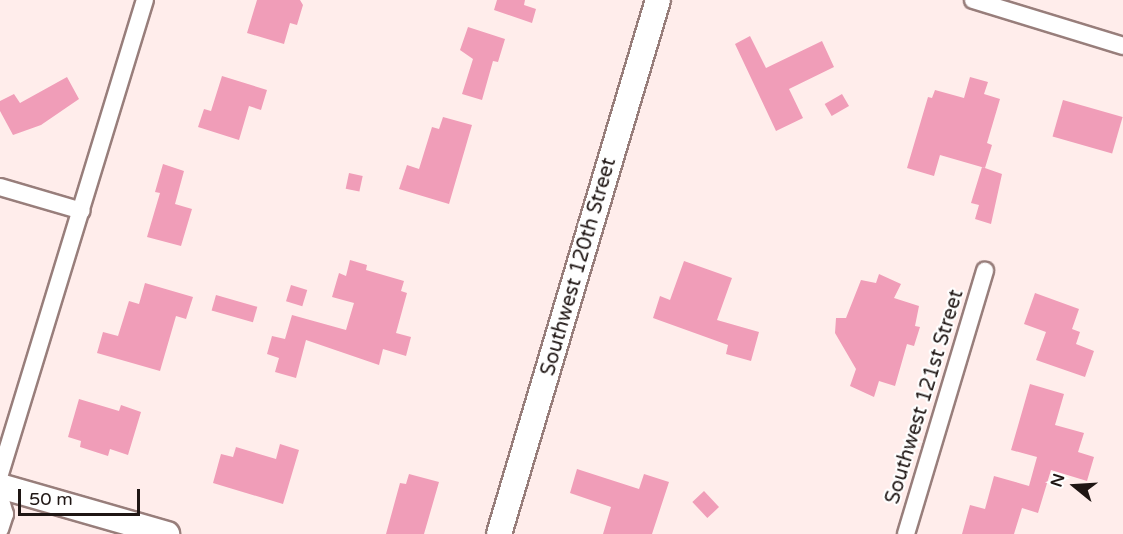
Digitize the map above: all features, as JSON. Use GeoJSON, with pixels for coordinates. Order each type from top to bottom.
{"type":"FeatureCollection","features":[{"type":"Feature","properties":{"kind":"street"},"geometry":{"type":"LineString","coordinates":[[0,474],[145,0]]}},
{"type":"Feature","properties":{"kind":"street","name":"Southwest 120th Street"},"geometry":{"type":"LineString","coordinates":[[499,534],[658,0]]}},
{"type":"Feature","properties":{"kind":"street"},"geometry":{"type":"LineString","coordinates":[[973,0],[1123,46]]}},
{"type":"Feature","properties":{"kind":"street"},"geometry":{"type":"LineString","coordinates":[[0,187],[82,211]]}},
{"type":"Feature","properties":{"kind":"street","name":"Southwest 121st Street"},"geometry":{"type":"LineString","coordinates":[[906,534],[985,271]]}},
{"type":"Feature","properties":{"kind":"street"},"geometry":{"type":"LineString","coordinates":[[0,486],[167,534]]}},
{"type":"Feature","properties":{"kind":"street"},"geometry":{"type":"LineString","coordinates":[[0,496],[5,514],[0,529]]}},
{"type":"Feature","properties":{"kind":"building"},"geometry":{"type":"Polygon","coordinates":[[[257,0],[300,0],[303,5],[297,25],[290,23],[284,44],[247,33],[257,0]]]}},
{"type":"Feature","properties":{"kind":"building"},"geometry":{"type":"Polygon","coordinates":[[[497,0],[525,0],[524,5],[536,9],[532,23],[494,10],[497,0]]]}},
{"type":"Feature","properties":{"kind":"building"},"geometry":{"type":"Polygon","coordinates":[[[468,27],[505,39],[498,62],[493,61],[482,100],[462,94],[473,59],[460,50],[468,27]]]}},
{"type":"Feature","properties":{"kind":"building"},"geometry":{"type":"Polygon","coordinates":[[[750,36],[766,68],[822,41],[834,67],[789,89],[803,118],[776,131],[735,44],[750,36]]]}},
{"type":"Feature","properties":{"kind":"building"},"geometry":{"type":"Polygon","coordinates":[[[222,76],[267,90],[261,110],[249,106],[239,140],[198,127],[204,109],[211,111],[222,76]]]}},
{"type":"Feature","properties":{"kind":"building"},"geometry":{"type":"Polygon","coordinates":[[[67,77],[79,99],[41,125],[13,135],[0,111],[0,101],[14,94],[20,103],[67,77]]]}},
{"type":"Feature","properties":{"kind":"building"},"geometry":{"type":"Polygon","coordinates":[[[970,77],[988,82],[984,94],[1000,99],[987,143],[992,145],[985,168],[940,155],[934,176],[907,168],[928,97],[932,98],[935,90],[964,98],[970,77]]]}},
{"type":"Feature","properties":{"kind":"building"},"geometry":{"type":"Polygon","coordinates":[[[842,94],[849,106],[832,116],[825,104],[842,94]]]}},
{"type":"Feature","properties":{"kind":"building"},"geometry":{"type":"Polygon","coordinates":[[[1063,100],[1123,117],[1112,154],[1053,137],[1063,100]]]}},
{"type":"Feature","properties":{"kind":"building"},"geometry":{"type":"Polygon","coordinates":[[[443,117],[472,125],[449,204],[399,189],[407,165],[419,169],[432,127],[439,129],[443,117]]]}},
{"type":"Feature","properties":{"kind":"building"},"geometry":{"type":"Polygon","coordinates":[[[163,164],[184,171],[175,204],[192,209],[181,246],[147,237],[160,193],[155,192],[163,164]]]}},
{"type":"Feature","properties":{"kind":"building"},"geometry":{"type":"Polygon","coordinates":[[[982,167],[1002,174],[991,224],[975,219],[979,205],[971,203],[982,167]]]}},
{"type":"Feature","properties":{"kind":"building"},"geometry":{"type":"Polygon","coordinates":[[[349,173],[363,176],[359,192],[346,189],[349,173]]]}},
{"type":"Feature","properties":{"kind":"building"},"geometry":{"type":"Polygon","coordinates":[[[350,260],[367,265],[366,270],[404,281],[401,291],[407,293],[396,333],[411,337],[406,356],[383,349],[379,365],[306,340],[296,378],[275,372],[279,358],[267,354],[272,336],[285,339],[292,315],[346,330],[354,303],[332,297],[339,273],[346,276],[350,260]]]}},
{"type":"Feature","properties":{"kind":"building"},"geometry":{"type":"Polygon","coordinates":[[[684,261],[732,278],[717,320],[759,332],[751,361],[726,354],[728,345],[653,318],[660,296],[670,300],[684,261]]]}},
{"type":"Feature","properties":{"kind":"building"},"geometry":{"type":"Polygon","coordinates":[[[879,274],[901,284],[894,298],[919,306],[915,326],[920,327],[914,346],[907,344],[895,386],[879,381],[874,397],[850,386],[856,369],[835,333],[836,318],[846,318],[861,280],[876,283],[879,274]]]}},
{"type":"Feature","properties":{"kind":"building"},"geometry":{"type":"Polygon","coordinates":[[[145,283],[193,297],[186,319],[176,316],[160,371],[97,353],[103,332],[118,336],[129,301],[139,304],[145,283]]]}},
{"type":"Feature","properties":{"kind":"building"},"geometry":{"type":"Polygon","coordinates":[[[291,285],[307,290],[302,306],[286,301],[291,285]]]}},
{"type":"Feature","properties":{"kind":"building"},"geometry":{"type":"Polygon","coordinates":[[[1035,293],[1079,309],[1072,329],[1080,332],[1076,344],[1094,351],[1085,377],[1036,360],[1046,332],[1024,324],[1035,293]]]}},
{"type":"Feature","properties":{"kind":"building"},"geometry":{"type":"Polygon","coordinates":[[[216,295],[257,307],[253,322],[212,310],[216,295]]]}},
{"type":"Feature","properties":{"kind":"building"},"geometry":{"type":"Polygon","coordinates":[[[1030,384],[1064,394],[1055,425],[1084,433],[1078,452],[1094,457],[1087,481],[1051,470],[1038,513],[1022,508],[1014,534],[962,534],[970,505],[985,509],[994,476],[1029,486],[1037,457],[1011,450],[1030,384]]]}},
{"type":"Feature","properties":{"kind":"building"},"geometry":{"type":"Polygon","coordinates":[[[79,399],[119,411],[121,405],[141,412],[128,455],[110,449],[108,456],[80,447],[81,441],[68,437],[79,399]]]}},
{"type":"Feature","properties":{"kind":"building"},"geometry":{"type":"Polygon","coordinates":[[[280,444],[299,450],[283,504],[213,483],[221,454],[233,457],[236,447],[276,459],[280,444]]]}},
{"type":"Feature","properties":{"kind":"building"},"geometry":{"type":"Polygon","coordinates":[[[577,469],[639,489],[644,474],[669,482],[652,534],[603,534],[611,507],[570,493],[577,469]]]}},
{"type":"Feature","properties":{"kind":"building"},"geometry":{"type":"Polygon","coordinates":[[[409,474],[439,482],[424,534],[386,534],[400,483],[406,484],[409,474]]]}},
{"type":"Feature","properties":{"kind":"building"},"geometry":{"type":"Polygon","coordinates":[[[704,491],[719,507],[707,518],[692,502],[704,491]]]}}]}
